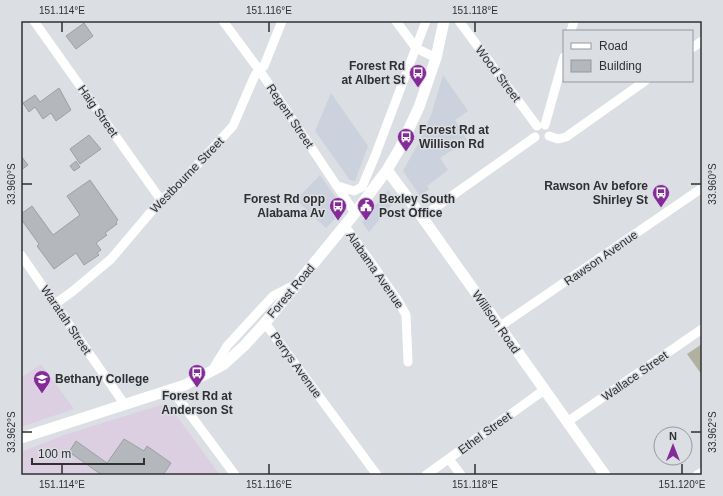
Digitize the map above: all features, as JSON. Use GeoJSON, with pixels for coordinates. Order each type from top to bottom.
{"type":"FeatureCollection","features":[{"type":"Feature","properties":{"kind":"main road","name":"Forest Road"},"geometry":{"type":"LineString","coordinates":[[21,438],[172,390],[211,372],[233,356],[265,322],[299,282],[356,213],[387,170],[419,107],[436,58],[444,21]]}},
{"type":"Feature","properties":{"kind":"main road","name":"Willison Road"},"geometry":{"type":"LineString","coordinates":[[387,170],[422,216],[605,475]]}},
{"type":"Feature","properties":{"kind":"street","name":"Haig Street"},"geometry":{"type":"LineString","coordinates":[[34,21],[161,200]]}},
{"type":"Feature","properties":{"kind":"street","name":"Regent Street"},"geometry":{"type":"LineString","coordinates":[[223,21],[260,71],[356,213]]}},
{"type":"Feature","properties":{"kind":"street","name":"Westbourne Street"},"geometry":{"type":"LineString","coordinates":[[55,304],[111,259],[161,200],[175,189],[233,126],[255,76],[264,66],[282,21]]}},
{"type":"Feature","properties":{"kind":"street"},"geometry":{"type":"LineString","coordinates":[[396,21],[416,48],[436,58]]}},
{"type":"Feature","properties":{"kind":"street"},"geometry":{"type":"LineString","coordinates":[[338,186],[354,191],[362,187],[426,21]]}},
{"type":"Feature","properties":{"kind":"street","name":"Wood Street"},"geometry":{"type":"LineString","coordinates":[[459,21],[541,125]]}},
{"type":"Feature","properties":{"kind":"street"},"geometry":{"type":"LineString","coordinates":[[693,47],[702,41]]}},
{"type":"Feature","properties":{"kind":"street"},"geometry":{"type":"LineString","coordinates":[[535,137],[534,131],[541,125],[563,60]]}},
{"type":"Feature","properties":{"kind":"street"},"geometry":{"type":"LineString","coordinates":[[535,137],[542,140],[549,136],[558,139],[566,137],[644,82]]}},
{"type":"Feature","properties":{"kind":"street"},"geometry":{"type":"LineString","coordinates":[[541,125],[549,128],[549,136]]}},
{"type":"Feature","properties":{"kind":"street"},"geometry":{"type":"LineString","coordinates":[[422,216],[535,137]]}},
{"type":"Feature","properties":{"kind":"street","name":"Rawson Avenue"},"geometry":{"type":"LineString","coordinates":[[500,327],[702,188]]}},
{"type":"Feature","properties":{"kind":"street","name":"Alabama Avenue"},"geometry":{"type":"LineString","coordinates":[[344,226],[397,299],[406,315],[408,362]]}},
{"type":"Feature","properties":{"kind":"street","name":"Waratah Street"},"geometry":{"type":"LineString","coordinates":[[21,255],[125,405]]}},
{"type":"Feature","properties":{"kind":"street"},"geometry":{"type":"LineString","coordinates":[[211,372],[227,346],[273,296],[299,282]]}},
{"type":"Feature","properties":{"kind":"street","name":"Perrys Avenue"},"geometry":{"type":"LineString","coordinates":[[265,322],[377,475]]}},
{"type":"Feature","properties":{"kind":"street","name":"Wallace Street"},"geometry":{"type":"LineString","coordinates":[[567,422],[702,329]]}},
{"type":"Feature","properties":{"kind":"street"},"geometry":{"type":"LineString","coordinates":[[172,390],[235,475]]}},
{"type":"Feature","properties":{"kind":"street","name":"Ethel Street"},"geometry":{"type":"LineString","coordinates":[[426,475],[544,390]]}},
{"type":"Feature","properties":{"kind":"street"},"geometry":{"type":"LineString","coordinates":[[449,458],[461,475]]}},
{"type":"Feature","properties":{"kind":"street"},"geometry":{"type":"LineString","coordinates":[[697,475],[702,472]]}},
{"type":"Feature","properties":{"kind":"shaded area"},"geometry":{"type":"Polygon","coordinates":[[[443,75],[468,111],[455,120],[467,140],[440,158],[448,170],[427,186],[429,189],[420,196],[403,171],[419,142],[431,115],[443,75]]]}},
{"type":"Feature","properties":{"kind":"shaded area"},"geometry":{"type":"Polygon","coordinates":[[[331,93],[368,146],[355,181],[350,180],[315,131],[331,93]]]}},
{"type":"Feature","properties":{"kind":"shaded area"},"geometry":{"type":"Polygon","coordinates":[[[320,175],[344,209],[326,228],[296,200],[320,175]]]}},
{"type":"Feature","properties":{"kind":"shaded area"},"geometry":{"type":"Polygon","coordinates":[[[388,190],[395,201],[369,232],[362,222],[388,190]]]}},
{"type":"Feature","properties":{"kind":"shaded area","name":"Bethany College"},"geometry":{"type":"Polygon","coordinates":[[[41,364],[74,409],[21,427],[21,378],[41,364]]]}},
{"type":"Feature","properties":{"kind":"shaded area"},"geometry":{"type":"Polygon","coordinates":[[[167,403],[220,475],[21,475],[21,452],[64,435],[167,403]]]}},
{"type":"Feature","properties":{"kind":"green space"},"geometry":{"type":"Polygon","coordinates":[[[702,344],[702,375],[687,354],[702,344]]]}},
{"type":"Feature","properties":{"kind":"building"},"geometry":{"type":"Polygon","coordinates":[[[84,23],[93,36],[76,49],[66,36],[84,23]]]}},
{"type":"Feature","properties":{"kind":"building"},"geometry":{"type":"Polygon","coordinates":[[[59,88],[71,110],[56,121],[51,113],[43,119],[35,107],[29,112],[23,103],[35,95],[40,102],[59,88]]]}},
{"type":"Feature","properties":{"kind":"building"},"geometry":{"type":"Polygon","coordinates":[[[89,135],[101,149],[80,164],[70,149],[89,135]]]}},
{"type":"Feature","properties":{"kind":"building"},"geometry":{"type":"Polygon","coordinates":[[[21,156],[28,165],[21,170],[21,156]]]}},
{"type":"Feature","properties":{"kind":"building"},"geometry":{"type":"Polygon","coordinates":[[[76,161],[80,167],[74,171],[70,166],[76,161]]]}},
{"type":"Feature","properties":{"kind":"building"},"geometry":{"type":"Polygon","coordinates":[[[90,180],[118,220],[116,222],[117,224],[105,233],[107,235],[96,243],[101,250],[97,253],[99,255],[84,265],[76,253],[54,269],[37,246],[39,244],[21,219],[21,214],[32,206],[53,235],[80,215],[67,196],[90,180]]]}},
{"type":"Feature","properties":{"kind":"building"},"geometry":{"type":"Polygon","coordinates":[[[124,439],[144,451],[147,446],[171,463],[163,475],[102,475],[69,452],[76,441],[107,463],[124,439]]]}},
{"type":"Feature","properties":{"kind":"place","name":"Forest Rd at Albert St"},"geometry":{"type":"Point","coordinates":[418,88]}},
{"type":"Feature","properties":{"kind":"place","name":"Forest Rd at Willison Rd"},"geometry":{"type":"Point","coordinates":[406,152]}},
{"type":"Feature","properties":{"kind":"place","name":"Rawson Av before Shirley St"},"geometry":{"type":"Point","coordinates":[661,208]}},
{"type":"Feature","properties":{"kind":"place","name":"Forest Rd opp Alabama Av"},"geometry":{"type":"Point","coordinates":[338,221]}},
{"type":"Feature","properties":{"kind":"place","name":"Bexley South Post Office"},"geometry":{"type":"Point","coordinates":[366,221]}},
{"type":"Feature","properties":{"kind":"place","name":"Forest Rd at Anderson St"},"geometry":{"type":"Point","coordinates":[197,388]}},
{"type":"Feature","properties":{"kind":"place","name":"Bethany College"},"geometry":{"type":"Point","coordinates":[42,394]}}]}
